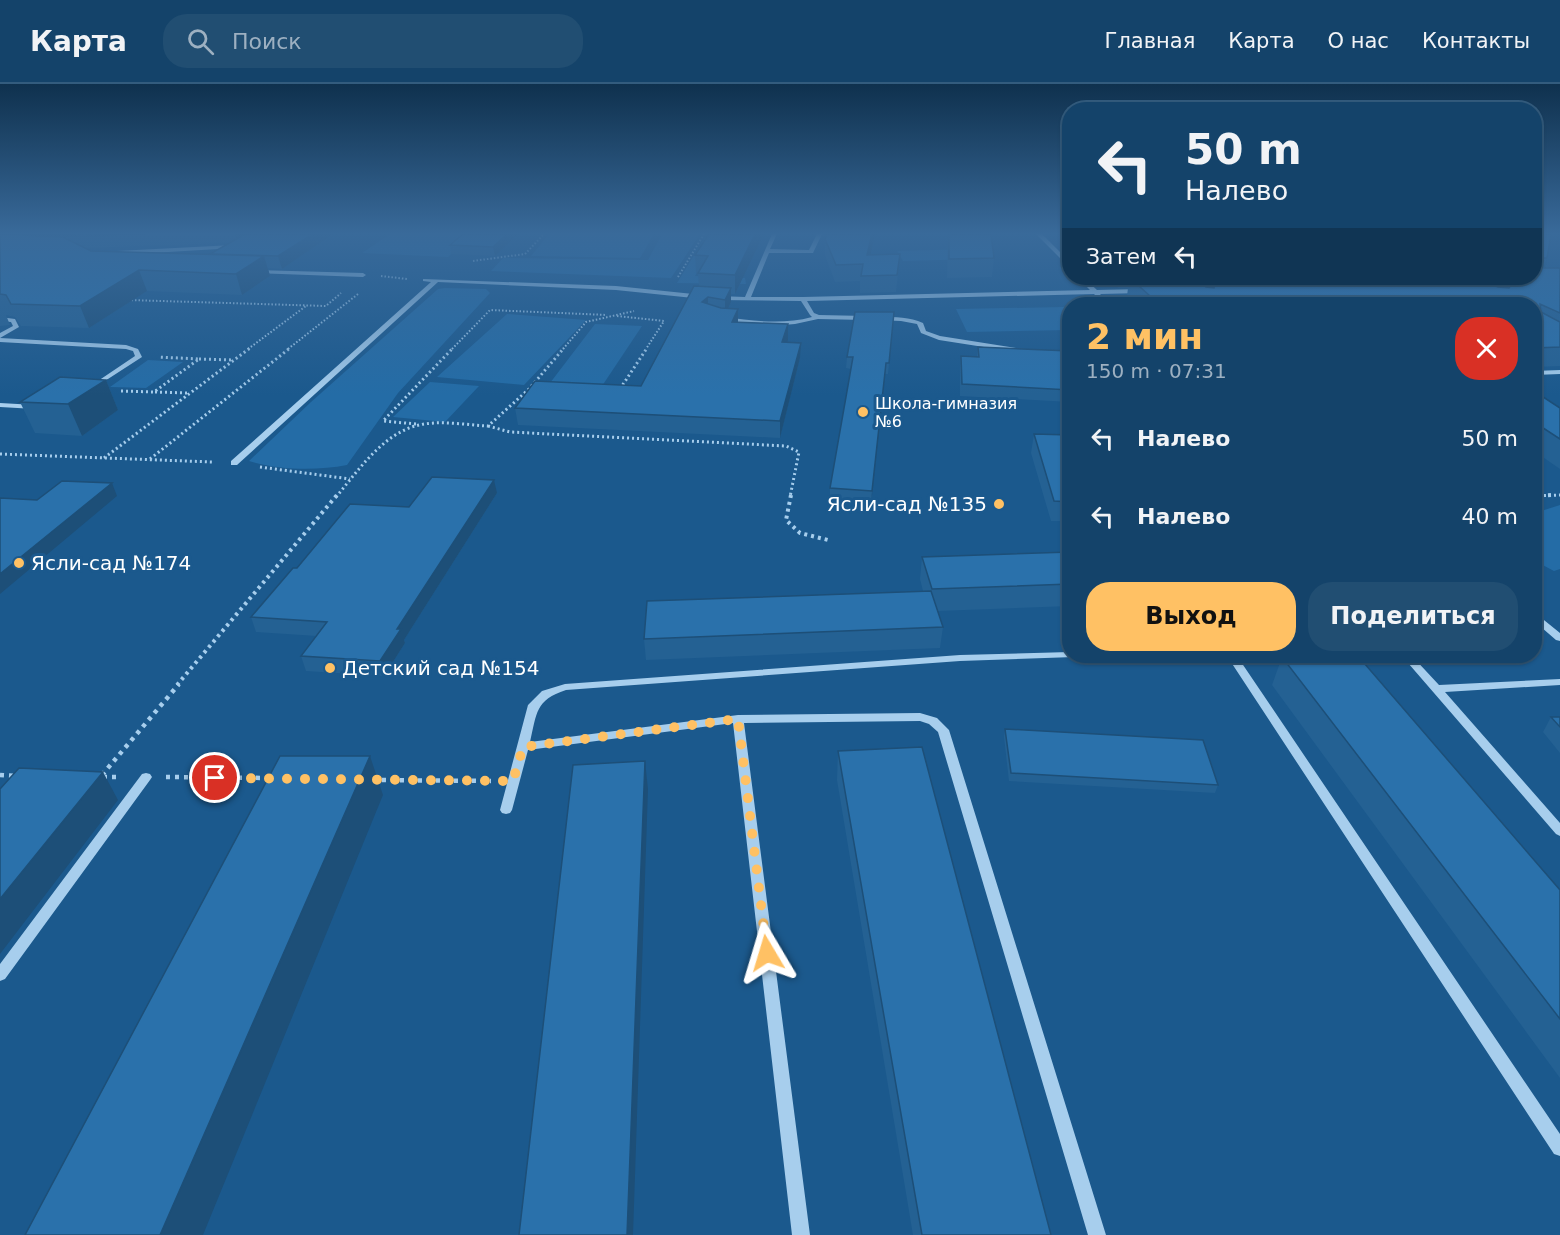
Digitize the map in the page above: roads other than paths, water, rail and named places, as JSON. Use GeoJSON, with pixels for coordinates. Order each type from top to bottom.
{"type":"FeatureCollection","features":[{"type":"Feature","properties":{"kind":"street"},"geometry":{"type":"LineString","coordinates":[[234,463],[429,288]]}},
{"type":"Feature","properties":{"kind":"street"},"geometry":{"type":"LineString","coordinates":[[609,288],[674,296],[747,299],[1144,291]]}},
{"type":"Feature","properties":{"kind":"street"},"geometry":{"type":"LineString","coordinates":[[747,299],[752,288]]}},
{"type":"Feature","properties":{"kind":"street"},"geometry":{"type":"LineString","coordinates":[[1092,288],[1101,297]]}},
{"type":"Feature","properties":{"kind":"street"},"geometry":{"type":"LineString","coordinates":[[803,299],[812,314],[818,317]]}},
{"type":"Feature","properties":{"kind":"street"},"geometry":{"type":"LineString","coordinates":[[717,317],[753,323],[788,324],[818,317],[901,319],[920,323],[923,332],[939,338],[1022,351]]}},
{"type":"Feature","properties":{"kind":"street"},"geometry":{"type":"LineString","coordinates":[[0,319],[13,320],[16,327],[0,338]]}},
{"type":"Feature","properties":{"kind":"street"},"geometry":{"type":"LineString","coordinates":[[0,338],[126,346],[136,350],[139,357],[85,391]]}},
{"type":"Feature","properties":{"kind":"street"},"geometry":{"type":"LineString","coordinates":[[1542,373],[1560,372]]}},
{"type":"Feature","properties":{"kind":"street"},"geometry":{"type":"LineString","coordinates":[[0,405],[42,406]]}},
{"type":"Feature","properties":{"kind":"street"},"geometry":{"type":"LineString","coordinates":[[1542,622],[1560,638]]}},
{"type":"Feature","properties":{"kind":"street"},"geometry":{"type":"LineString","coordinates":[[506,810],[534,705],[546,693],[565,687],[960,658],[1062,655]]}},
{"type":"Feature","properties":{"kind":"street"},"geometry":{"type":"LineString","coordinates":[[1237,663],[1560,1148]]}},
{"type":"Feature","properties":{"kind":"street"},"geometry":{"type":"LineString","coordinates":[[1413,663],[1560,831]]}},
{"type":"Feature","properties":{"kind":"street"},"geometry":{"type":"LineString","coordinates":[[1436,689],[1560,682]]}},
{"type":"Feature","properties":{"kind":"street"},"geometry":{"type":"LineString","coordinates":[[523,747],[738,719],[920,717],[933,721],[943,730],[1097,1235]]}},
{"type":"Feature","properties":{"kind":"street"},"geometry":{"type":"LineString","coordinates":[[738,719],[801,1235]]}},
{"type":"Feature","properties":{"kind":"street"},"geometry":{"type":"LineString","coordinates":[[0,975],[146,777]]}},
{"type":"Feature","properties":{"kind":"place","name":"Школа-гимназия №6"},"geometry":{"type":"Point","coordinates":[863,412]}},
{"type":"Feature","properties":{"kind":"place","name":"Ясли-сад №135"},"geometry":{"type":"Point","coordinates":[999,504]}},
{"type":"Feature","properties":{"kind":"place","name":"Ясли-сад №174"},"geometry":{"type":"Point","coordinates":[19,563]}},
{"type":"Feature","properties":{"kind":"place","name":"Детский сад №154"},"geometry":{"type":"Point","coordinates":[330,668]}}]}
